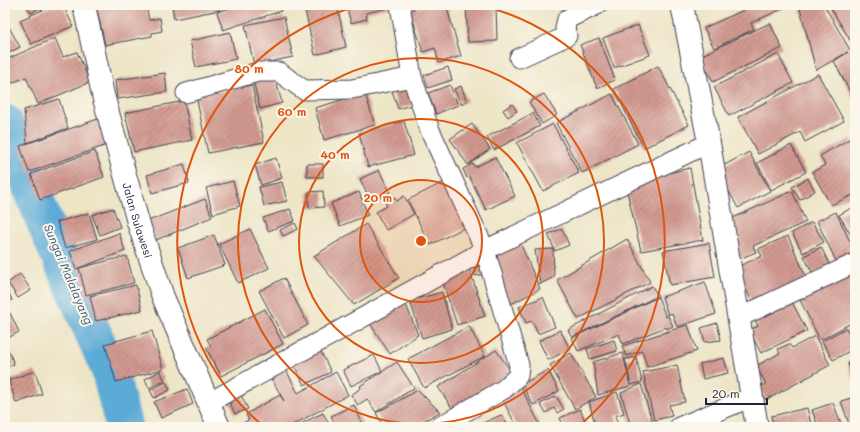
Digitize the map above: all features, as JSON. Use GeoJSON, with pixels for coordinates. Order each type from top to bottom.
{"type":"FeatureCollection","features":[{"type":"Feature","properties":{"kind":"street","name":"Jalan Sulawesi"},"geometry":{"type":"LineString","coordinates":[[84,5],[103,95],[138,222],[163,297],[218,427]]}},
{"type":"Feature","properties":{"kind":"street"},"geometry":{"type":"LineString","coordinates":[[400,5],[412,77],[429,128],[485,250],[520,372],[513,382],[504,389],[439,427]]}},
{"type":"Feature","properties":{"kind":"street"},"geometry":{"type":"LineString","coordinates":[[519,58],[567,36],[565,28],[567,19],[597,5]]}},
{"type":"Feature","properties":{"kind":"street"},"geometry":{"type":"LineString","coordinates":[[682,5],[709,143],[757,427]]}},
{"type":"Feature","properties":{"kind":"street"},"geometry":{"type":"LineString","coordinates":[[186,93],[258,72],[279,72],[304,90],[352,89],[412,77]]}},
{"type":"Feature","properties":{"kind":"street"},"geometry":{"type":"LineString","coordinates":[[208,403],[485,250],[709,143]]}},
{"type":"Feature","properties":{"kind":"street"},"geometry":{"type":"LineString","coordinates":[[738,318],[855,263]]}},
{"type":"Feature","properties":{"kind":"street"},"geometry":{"type":"LineString","coordinates":[[679,427],[752,397]]}},
{"type":"Feature","properties":{"kind":"building"},"geometry":{"type":"Polygon","coordinates":[[[26,5],[45,5],[31,13],[26,5]]]}},
{"type":"Feature","properties":{"kind":"building"},"geometry":{"type":"Polygon","coordinates":[[[54,5],[63,5],[73,26],[31,44],[20,20],[54,5]]]}},
{"type":"Feature","properties":{"kind":"building"},"geometry":{"type":"Polygon","coordinates":[[[116,5],[146,5],[149,20],[160,18],[162,31],[152,33],[152,36],[105,45],[97,9],[116,5]]]}},
{"type":"Feature","properties":{"kind":"building"},"geometry":{"type":"Polygon","coordinates":[[[172,5],[219,5],[220,10],[174,19],[172,5]]]}},
{"type":"Feature","properties":{"kind":"building"},"geometry":{"type":"Polygon","coordinates":[[[240,5],[279,5],[281,11],[223,30],[217,12],[240,5]]]}},
{"type":"Feature","properties":{"kind":"building"},"geometry":{"type":"Polygon","coordinates":[[[337,5],[346,47],[315,55],[304,6],[337,5]]]}},
{"type":"Feature","properties":{"kind":"building"},"geometry":{"type":"Polygon","coordinates":[[[346,5],[391,5],[392,7],[366,13],[367,19],[351,23],[346,5]]]}},
{"type":"Feature","properties":{"kind":"building"},"geometry":{"type":"Polygon","coordinates":[[[426,5],[446,5],[461,56],[439,63],[435,48],[423,52],[410,10],[426,5]]]}},
{"type":"Feature","properties":{"kind":"building"},"geometry":{"type":"Polygon","coordinates":[[[466,5],[496,5],[497,41],[468,42],[466,5]]]}},
{"type":"Feature","properties":{"kind":"building"},"geometry":{"type":"Polygon","coordinates":[[[728,5],[744,5],[730,10],[728,5]]]}},
{"type":"Feature","properties":{"kind":"building"},"geometry":{"type":"Polygon","coordinates":[[[755,5],[785,5],[786,7],[751,23],[754,29],[714,48],[704,28],[755,5]]]}},
{"type":"Feature","properties":{"kind":"building"},"geometry":{"type":"Polygon","coordinates":[[[799,5],[824,5],[850,50],[855,46],[855,102],[834,61],[848,52],[816,70],[799,5]]]}},
{"type":"Feature","properties":{"kind":"building"},"geometry":{"type":"Polygon","coordinates":[[[829,5],[855,5],[855,38],[850,40],[829,5]]]}},
{"type":"Feature","properties":{"kind":"building"},"geometry":{"type":"Polygon","coordinates":[[[284,17],[293,57],[254,65],[245,25],[284,17]]]}},
{"type":"Feature","properties":{"kind":"building"},"geometry":{"type":"Polygon","coordinates":[[[5,20],[20,47],[5,55],[5,20]]]}},
{"type":"Feature","properties":{"kind":"building"},"geometry":{"type":"Polygon","coordinates":[[[770,23],[782,48],[713,82],[700,56],[770,23]]]}},
{"type":"Feature","properties":{"kind":"building"},"geometry":{"type":"Polygon","coordinates":[[[638,25],[650,55],[614,68],[603,38],[638,25]]]}},
{"type":"Feature","properties":{"kind":"building"},"geometry":{"type":"Polygon","coordinates":[[[230,32],[236,59],[196,67],[190,41],[230,32]]]}},
{"type":"Feature","properties":{"kind":"building"},"geometry":{"type":"Polygon","coordinates":[[[55,38],[63,57],[77,52],[90,82],[38,104],[26,77],[5,86],[5,60],[55,38]]]}},
{"type":"Feature","properties":{"kind":"building"},"geometry":{"type":"Polygon","coordinates":[[[599,38],[615,80],[597,88],[580,45],[599,38]]]}},
{"type":"Feature","properties":{"kind":"building"},"geometry":{"type":"Polygon","coordinates":[[[778,54],[793,83],[729,116],[714,87],[778,54]]]}},
{"type":"Feature","properties":{"kind":"building"},"geometry":{"type":"Polygon","coordinates":[[[658,66],[689,125],[644,148],[614,89],[658,66]]]}},
{"type":"Feature","properties":{"kind":"building"},"geometry":{"type":"Polygon","coordinates":[[[448,67],[452,80],[428,88],[424,75],[448,67]]]}},
{"type":"Feature","properties":{"kind":"building"},"geometry":{"type":"Polygon","coordinates":[[[165,73],[167,92],[117,99],[115,80],[165,73]]]}},
{"type":"Feature","properties":{"kind":"building"},"geometry":{"type":"Polygon","coordinates":[[[274,74],[282,103],[260,109],[253,80],[274,74]]]}},
{"type":"Feature","properties":{"kind":"building"},"geometry":{"type":"Polygon","coordinates":[[[818,74],[844,121],[805,142],[800,132],[758,154],[738,117],[818,74]]]}},
{"type":"Feature","properties":{"kind":"building"},"geometry":{"type":"Polygon","coordinates":[[[252,85],[264,142],[208,153],[196,96],[252,85]]]}},
{"type":"Feature","properties":{"kind":"building"},"geometry":{"type":"Polygon","coordinates":[[[409,85],[414,104],[398,109],[392,90],[409,85]]]}},
{"type":"Feature","properties":{"kind":"building"},"geometry":{"type":"Polygon","coordinates":[[[450,85],[458,105],[436,114],[428,93],[450,85]]]}},
{"type":"Feature","properties":{"kind":"building"},"geometry":{"type":"Polygon","coordinates":[[[461,86],[467,101],[461,104],[454,89],[461,86]]]}},
{"type":"Feature","properties":{"kind":"building"},"geometry":{"type":"Polygon","coordinates":[[[365,93],[375,125],[324,140],[315,108],[365,93]]]}},
{"type":"Feature","properties":{"kind":"building"},"geometry":{"type":"Polygon","coordinates":[[[544,94],[557,115],[542,124],[529,102],[544,94]]]}},
{"type":"Feature","properties":{"kind":"building"},"geometry":{"type":"Polygon","coordinates":[[[612,94],[638,144],[582,173],[556,123],[612,94]]]}},
{"type":"Feature","properties":{"kind":"building"},"geometry":{"type":"Polygon","coordinates":[[[59,99],[68,128],[27,143],[24,110],[59,99]]]}},
{"type":"Feature","properties":{"kind":"building"},"geometry":{"type":"Polygon","coordinates":[[[184,101],[192,140],[134,152],[125,113],[184,101]]]}},
{"type":"Feature","properties":{"kind":"building"},"geometry":{"type":"Polygon","coordinates":[[[512,104],[517,111],[508,117],[503,110],[512,104]]]}},
{"type":"Feature","properties":{"kind":"building"},"geometry":{"type":"Polygon","coordinates":[[[533,113],[540,126],[494,150],[487,137],[533,113]]]}},
{"type":"Feature","properties":{"kind":"building"},"geometry":{"type":"Polygon","coordinates":[[[98,119],[107,145],[29,172],[20,146],[98,119]]]}},
{"type":"Feature","properties":{"kind":"building"},"geometry":{"type":"Polygon","coordinates":[[[404,121],[414,155],[368,167],[359,133],[404,121]]]}},
{"type":"Feature","properties":{"kind":"building"},"geometry":{"type":"Polygon","coordinates":[[[472,124],[490,149],[468,165],[450,139],[472,124]]]}},
{"type":"Feature","properties":{"kind":"building"},"geometry":{"type":"Polygon","coordinates":[[[553,124],[579,173],[543,191],[517,143],[553,124]]]}},
{"type":"Feature","properties":{"kind":"building"},"geometry":{"type":"Polygon","coordinates":[[[851,138],[855,145],[855,194],[831,205],[812,172],[825,165],[820,156],[851,138]]]}},
{"type":"Feature","properties":{"kind":"building"},"geometry":{"type":"Polygon","coordinates":[[[791,145],[806,172],[771,190],[757,163],[791,145]]]}},
{"type":"Feature","properties":{"kind":"building"},"geometry":{"type":"Polygon","coordinates":[[[95,151],[104,177],[40,200],[31,174],[95,151]]]}},
{"type":"Feature","properties":{"kind":"building"},"geometry":{"type":"Polygon","coordinates":[[[749,152],[770,191],[738,208],[717,169],[749,152]]]}},
{"type":"Feature","properties":{"kind":"building"},"geometry":{"type":"Polygon","coordinates":[[[495,157],[515,196],[486,210],[469,176],[467,178],[463,169],[473,164],[475,167],[495,157]]]}},
{"type":"Feature","properties":{"kind":"building"},"geometry":{"type":"Polygon","coordinates":[[[276,158],[282,178],[261,185],[255,165],[276,158]]]}},
{"type":"Feature","properties":{"kind":"building"},"geometry":{"type":"Polygon","coordinates":[[[184,164],[189,183],[152,193],[147,175],[184,164]]]}},
{"type":"Feature","properties":{"kind":"building"},"geometry":{"type":"Polygon","coordinates":[[[307,164],[323,164],[323,177],[307,177],[307,164]]]}},
{"type":"Feature","properties":{"kind":"building"},"geometry":{"type":"Polygon","coordinates":[[[690,168],[703,240],[641,251],[625,183],[690,168]]]}},
{"type":"Feature","properties":{"kind":"building"},"geometry":{"type":"Polygon","coordinates":[[[379,170],[390,192],[371,202],[360,179],[379,170]]]}},
{"type":"Feature","properties":{"kind":"building"},"geometry":{"type":"Polygon","coordinates":[[[808,178],[815,191],[800,200],[792,187],[808,178]]]}},
{"type":"Feature","properties":{"kind":"building"},"geometry":{"type":"Polygon","coordinates":[[[233,181],[240,206],[213,214],[206,188],[233,181]]]}},
{"type":"Feature","properties":{"kind":"building"},"geometry":{"type":"Polygon","coordinates":[[[282,182],[287,201],[264,206],[259,187],[282,182]]]}},
{"type":"Feature","properties":{"kind":"building"},"geometry":{"type":"Polygon","coordinates":[[[444,182],[466,227],[430,245],[408,200],[444,182]]]}},
{"type":"Feature","properties":{"kind":"building"},"geometry":{"type":"Polygon","coordinates":[[[323,191],[324,207],[309,208],[308,192],[323,191]]]}},
{"type":"Feature","properties":{"kind":"building"},"geometry":{"type":"Polygon","coordinates":[[[792,191],[806,222],[753,246],[756,252],[739,259],[722,223],[792,191]]]}},
{"type":"Feature","properties":{"kind":"building"},"geometry":{"type":"Polygon","coordinates":[[[359,192],[368,215],[340,226],[331,203],[359,192]]]}},
{"type":"Feature","properties":{"kind":"building"},"geometry":{"type":"Polygon","coordinates":[[[404,196],[414,214],[386,230],[376,212],[387,206],[385,202],[394,197],[397,201],[404,196]]]}},
{"type":"Feature","properties":{"kind":"building"},"geometry":{"type":"Polygon","coordinates":[[[205,199],[212,217],[156,240],[148,221],[205,199]]]}},
{"type":"Feature","properties":{"kind":"building"},"geometry":{"type":"Polygon","coordinates":[[[855,206],[855,242],[839,215],[855,206]]]}},
{"type":"Feature","properties":{"kind":"building"},"geometry":{"type":"Polygon","coordinates":[[[113,208],[120,227],[100,235],[92,215],[113,208]]]}},
{"type":"Feature","properties":{"kind":"building"},"geometry":{"type":"Polygon","coordinates":[[[290,209],[295,221],[268,231],[263,218],[290,209]]]}},
{"type":"Feature","properties":{"kind":"building"},"geometry":{"type":"Polygon","coordinates":[[[836,212],[855,252],[836,261],[817,221],[836,212]]]}},
{"type":"Feature","properties":{"kind":"building"},"geometry":{"type":"Polygon","coordinates":[[[89,213],[97,239],[65,248],[57,222],[89,213]]]}},
{"type":"Feature","properties":{"kind":"building"},"geometry":{"type":"Polygon","coordinates":[[[812,222],[824,242],[803,253],[792,233],[812,222]]]}},
{"type":"Feature","properties":{"kind":"building"},"geometry":{"type":"Polygon","coordinates":[[[295,223],[298,229],[283,236],[280,230],[295,223]]]}},
{"type":"Feature","properties":{"kind":"building"},"geometry":{"type":"Polygon","coordinates":[[[366,224],[399,278],[354,305],[314,256],[366,224]]]}},
{"type":"Feature","properties":{"kind":"building"},"geometry":{"type":"Polygon","coordinates":[[[250,229],[269,268],[238,283],[219,244],[250,229]]]}},
{"type":"Feature","properties":{"kind":"building"},"geometry":{"type":"Polygon","coordinates":[[[562,229],[569,245],[555,251],[548,234],[562,229]]]}},
{"type":"Feature","properties":{"kind":"building"},"geometry":{"type":"Polygon","coordinates":[[[119,233],[125,251],[76,269],[70,251],[119,233]]]}},
{"type":"Feature","properties":{"kind":"building"},"geometry":{"type":"Polygon","coordinates":[[[214,235],[225,265],[188,278],[178,248],[214,235]]]}},
{"type":"Feature","properties":{"kind":"building"},"geometry":{"type":"Polygon","coordinates":[[[788,236],[808,281],[753,305],[737,267],[762,256],[758,249],[788,236]]]}},
{"type":"Feature","properties":{"kind":"building"},"geometry":{"type":"Polygon","coordinates":[[[627,239],[650,282],[578,319],[557,280],[627,239]]]}},
{"type":"Feature","properties":{"kind":"building"},"geometry":{"type":"Polygon","coordinates":[[[519,240],[540,289],[509,305],[490,249],[519,240]]]}},
{"type":"Feature","properties":{"kind":"building"},"geometry":{"type":"Polygon","coordinates":[[[709,243],[715,277],[670,285],[663,251],[709,243]]]}},
{"type":"Feature","properties":{"kind":"building"},"geometry":{"type":"Polygon","coordinates":[[[821,247],[830,265],[813,274],[804,256],[821,247]]]}},
{"type":"Feature","properties":{"kind":"building"},"geometry":{"type":"Polygon","coordinates":[[[553,249],[554,277],[540,284],[535,250],[553,249]]]}},
{"type":"Feature","properties":{"kind":"building"},"geometry":{"type":"Polygon","coordinates":[[[127,256],[134,283],[86,295],[79,268],[127,256]]]}},
{"type":"Feature","properties":{"kind":"building"},"geometry":{"type":"Polygon","coordinates":[[[484,265],[485,274],[475,276],[474,267],[484,265]]]}},
{"type":"Feature","properties":{"kind":"building"},"geometry":{"type":"Polygon","coordinates":[[[469,268],[485,316],[457,325],[441,277],[469,268]]]}},
{"type":"Feature","properties":{"kind":"building"},"geometry":{"type":"Polygon","coordinates":[[[849,268],[855,293],[855,321],[820,340],[797,294],[849,268]]]}},
{"type":"Feature","properties":{"kind":"building"},"geometry":{"type":"Polygon","coordinates":[[[20,274],[31,290],[18,298],[8,283],[20,274]]]}},
{"type":"Feature","properties":{"kind":"building"},"geometry":{"type":"Polygon","coordinates":[[[284,278],[308,325],[284,338],[259,291],[284,278]]]}},
{"type":"Feature","properties":{"kind":"building"},"geometry":{"type":"Polygon","coordinates":[[[705,282],[716,314],[677,327],[672,313],[668,315],[662,297],[705,282]]]}},
{"type":"Feature","properties":{"kind":"building"},"geometry":{"type":"Polygon","coordinates":[[[5,285],[12,300],[5,303],[5,285]]]}},
{"type":"Feature","properties":{"kind":"building"},"geometry":{"type":"Polygon","coordinates":[[[136,285],[142,310],[96,321],[90,296],[136,285]]]}},
{"type":"Feature","properties":{"kind":"building"},"geometry":{"type":"Polygon","coordinates":[[[652,286],[658,296],[572,337],[568,330],[652,286]]]}},
{"type":"Feature","properties":{"kind":"building"},"geometry":{"type":"Polygon","coordinates":[[[442,292],[452,329],[422,338],[410,301],[442,292]]]}},
{"type":"Feature","properties":{"kind":"building"},"geometry":{"type":"Polygon","coordinates":[[[789,296],[807,331],[761,353],[749,330],[758,326],[752,314],[789,296]]]}},
{"type":"Feature","properties":{"kind":"building"},"geometry":{"type":"Polygon","coordinates":[[[543,297],[555,327],[538,334],[532,321],[526,323],[519,307],[543,297]]]}},
{"type":"Feature","properties":{"kind":"building"},"geometry":{"type":"Polygon","coordinates":[[[658,297],[666,317],[668,316],[673,326],[667,329],[666,327],[623,344],[619,334],[578,351],[572,338],[658,297]]]}},
{"type":"Feature","properties":{"kind":"building"},"geometry":{"type":"Polygon","coordinates":[[[405,302],[418,335],[390,354],[369,322],[405,302]]]}},
{"type":"Feature","properties":{"kind":"building"},"geometry":{"type":"Polygon","coordinates":[[[265,309],[283,344],[221,376],[206,348],[211,346],[207,339],[265,309]]]}},
{"type":"Feature","properties":{"kind":"building"},"geometry":{"type":"Polygon","coordinates":[[[10,313],[19,332],[6,339],[5,316],[10,313]]]}},
{"type":"Feature","properties":{"kind":"building"},"geometry":{"type":"Polygon","coordinates":[[[717,323],[721,340],[705,342],[701,328],[717,323]]]}},
{"type":"Feature","properties":{"kind":"building"},"geometry":{"type":"Polygon","coordinates":[[[688,325],[697,351],[647,367],[642,351],[626,356],[622,346],[688,325]]]}},
{"type":"Feature","properties":{"kind":"building"},"geometry":{"type":"Polygon","coordinates":[[[469,326],[485,356],[424,388],[408,359],[469,326]]]}},
{"type":"Feature","properties":{"kind":"building"},"geometry":{"type":"Polygon","coordinates":[[[846,328],[855,344],[855,348],[833,360],[822,341],[846,328]]]}},
{"type":"Feature","properties":{"kind":"building"},"geometry":{"type":"Polygon","coordinates":[[[560,330],[570,349],[548,360],[539,341],[560,330]]]}},
{"type":"Feature","properties":{"kind":"building"},"geometry":{"type":"Polygon","coordinates":[[[152,331],[163,369],[116,382],[105,344],[152,331]]]}},
{"type":"Feature","properties":{"kind":"building"},"geometry":{"type":"Polygon","coordinates":[[[815,336],[830,365],[766,400],[759,387],[766,384],[756,366],[780,353],[778,349],[789,344],[792,348],[815,336]]]}},
{"type":"Feature","properties":{"kind":"building"},"geometry":{"type":"Polygon","coordinates":[[[614,340],[617,351],[590,359],[587,349],[614,340]]]}},
{"type":"Feature","properties":{"kind":"building"},"geometry":{"type":"Polygon","coordinates":[[[318,346],[331,372],[304,385],[291,359],[318,346]]]}},
{"type":"Feature","properties":{"kind":"building"},"geometry":{"type":"Polygon","coordinates":[[[8,349],[14,364],[5,368],[5,350],[8,349]]]}},
{"type":"Feature","properties":{"kind":"building"},"geometry":{"type":"Polygon","coordinates":[[[496,350],[513,374],[454,411],[438,387],[496,350]]]}},
{"type":"Feature","properties":{"kind":"building"},"geometry":{"type":"Polygon","coordinates":[[[571,353],[596,397],[575,409],[550,365],[571,353]]]}},
{"type":"Feature","properties":{"kind":"building"},"geometry":{"type":"Polygon","coordinates":[[[623,353],[630,386],[598,395],[593,362],[623,353]]]}},
{"type":"Feature","properties":{"kind":"building"},"geometry":{"type":"Polygon","coordinates":[[[374,355],[382,371],[351,386],[343,370],[374,355]]]}},
{"type":"Feature","properties":{"kind":"building"},"geometry":{"type":"Polygon","coordinates":[[[636,357],[642,382],[631,385],[625,359],[636,357]]]}},
{"type":"Feature","properties":{"kind":"building"},"geometry":{"type":"Polygon","coordinates":[[[724,358],[728,373],[703,379],[700,364],[724,358]]]}},
{"type":"Feature","properties":{"kind":"building"},"geometry":{"type":"Polygon","coordinates":[[[855,361],[855,387],[848,363],[855,361]]]}},
{"type":"Feature","properties":{"kind":"building"},"geometry":{"type":"Polygon","coordinates":[[[397,362],[414,388],[376,412],[367,399],[358,405],[351,395],[361,388],[360,386],[397,362]]]}},
{"type":"Feature","properties":{"kind":"building"},"geometry":{"type":"Polygon","coordinates":[[[283,364],[298,393],[336,372],[348,395],[289,427],[240,427],[239,425],[249,420],[246,414],[280,395],[284,401],[268,372],[283,364]]]}},
{"type":"Feature","properties":{"kind":"building"},"geometry":{"type":"Polygon","coordinates":[[[677,365],[685,402],[669,405],[672,416],[654,420],[643,372],[677,365]]]}},
{"type":"Feature","properties":{"kind":"building"},"geometry":{"type":"Polygon","coordinates":[[[548,370],[559,391],[533,405],[522,384],[548,370]]]}},
{"type":"Feature","properties":{"kind":"building"},"geometry":{"type":"Polygon","coordinates":[[[35,371],[42,394],[16,403],[9,380],[35,371]]]}},
{"type":"Feature","properties":{"kind":"building"},"geometry":{"type":"Polygon","coordinates":[[[160,371],[165,381],[149,388],[145,379],[160,371]]]}},
{"type":"Feature","properties":{"kind":"building"},"geometry":{"type":"Polygon","coordinates":[[[166,382],[170,390],[154,398],[150,390],[166,382]]]}},
{"type":"Feature","properties":{"kind":"building"},"geometry":{"type":"Polygon","coordinates":[[[641,384],[652,421],[642,427],[631,427],[621,393],[641,384]]]}},
{"type":"Feature","properties":{"kind":"building"},"geometry":{"type":"Polygon","coordinates":[[[521,387],[540,425],[537,427],[517,427],[501,397],[521,387]]]}},
{"type":"Feature","properties":{"kind":"building"},"geometry":{"type":"Polygon","coordinates":[[[187,389],[193,404],[161,418],[154,402],[187,389]]]}},
{"type":"Feature","properties":{"kind":"building"},"geometry":{"type":"Polygon","coordinates":[[[418,390],[440,412],[413,427],[384,427],[376,413],[418,390]]]}},
{"type":"Feature","properties":{"kind":"building"},"geometry":{"type":"Polygon","coordinates":[[[239,391],[248,409],[235,414],[227,396],[239,391]]]}},
{"type":"Feature","properties":{"kind":"building"},"geometry":{"type":"Polygon","coordinates":[[[617,392],[624,413],[615,416],[619,427],[596,427],[589,402],[617,392]]]}},
{"type":"Feature","properties":{"kind":"building"},"geometry":{"type":"Polygon","coordinates":[[[556,396],[564,409],[557,413],[554,408],[546,413],[540,404],[556,396]]]}},
{"type":"Feature","properties":{"kind":"building"},"geometry":{"type":"Polygon","coordinates":[[[855,397],[855,427],[850,427],[841,401],[855,397]]]}},
{"type":"Feature","properties":{"kind":"building"},"geometry":{"type":"Polygon","coordinates":[[[833,403],[842,426],[818,427],[812,410],[833,403]]]}},
{"type":"Feature","properties":{"kind":"building"},"geometry":{"type":"Polygon","coordinates":[[[354,405],[364,427],[336,427],[331,416],[354,405]]]}},
{"type":"Feature","properties":{"kind":"building"},"geometry":{"type":"Polygon","coordinates":[[[807,408],[812,427],[774,427],[771,416],[807,408]]]}},
{"type":"Feature","properties":{"kind":"building"},"geometry":{"type":"Polygon","coordinates":[[[580,409],[588,427],[564,427],[560,418],[580,409]]]}},
{"type":"Feature","properties":{"kind":"building"},"geometry":{"type":"Polygon","coordinates":[[[323,413],[331,427],[294,427],[323,413]]]}},
{"type":"Feature","properties":{"kind":"building"},"geometry":{"type":"Polygon","coordinates":[[[501,415],[509,427],[474,427],[501,415]]]}},
{"type":"Feature","properties":{"kind":"building"},"geometry":{"type":"Polygon","coordinates":[[[717,420],[720,427],[696,427],[717,420]]]}},
{"type":"Feature","properties":{"kind":"waterway","name":"Sungai Malalayang"},"geometry":{"type":"LineString","coordinates":[[5,123],[47,228],[109,369],[124,427]]}}]}
